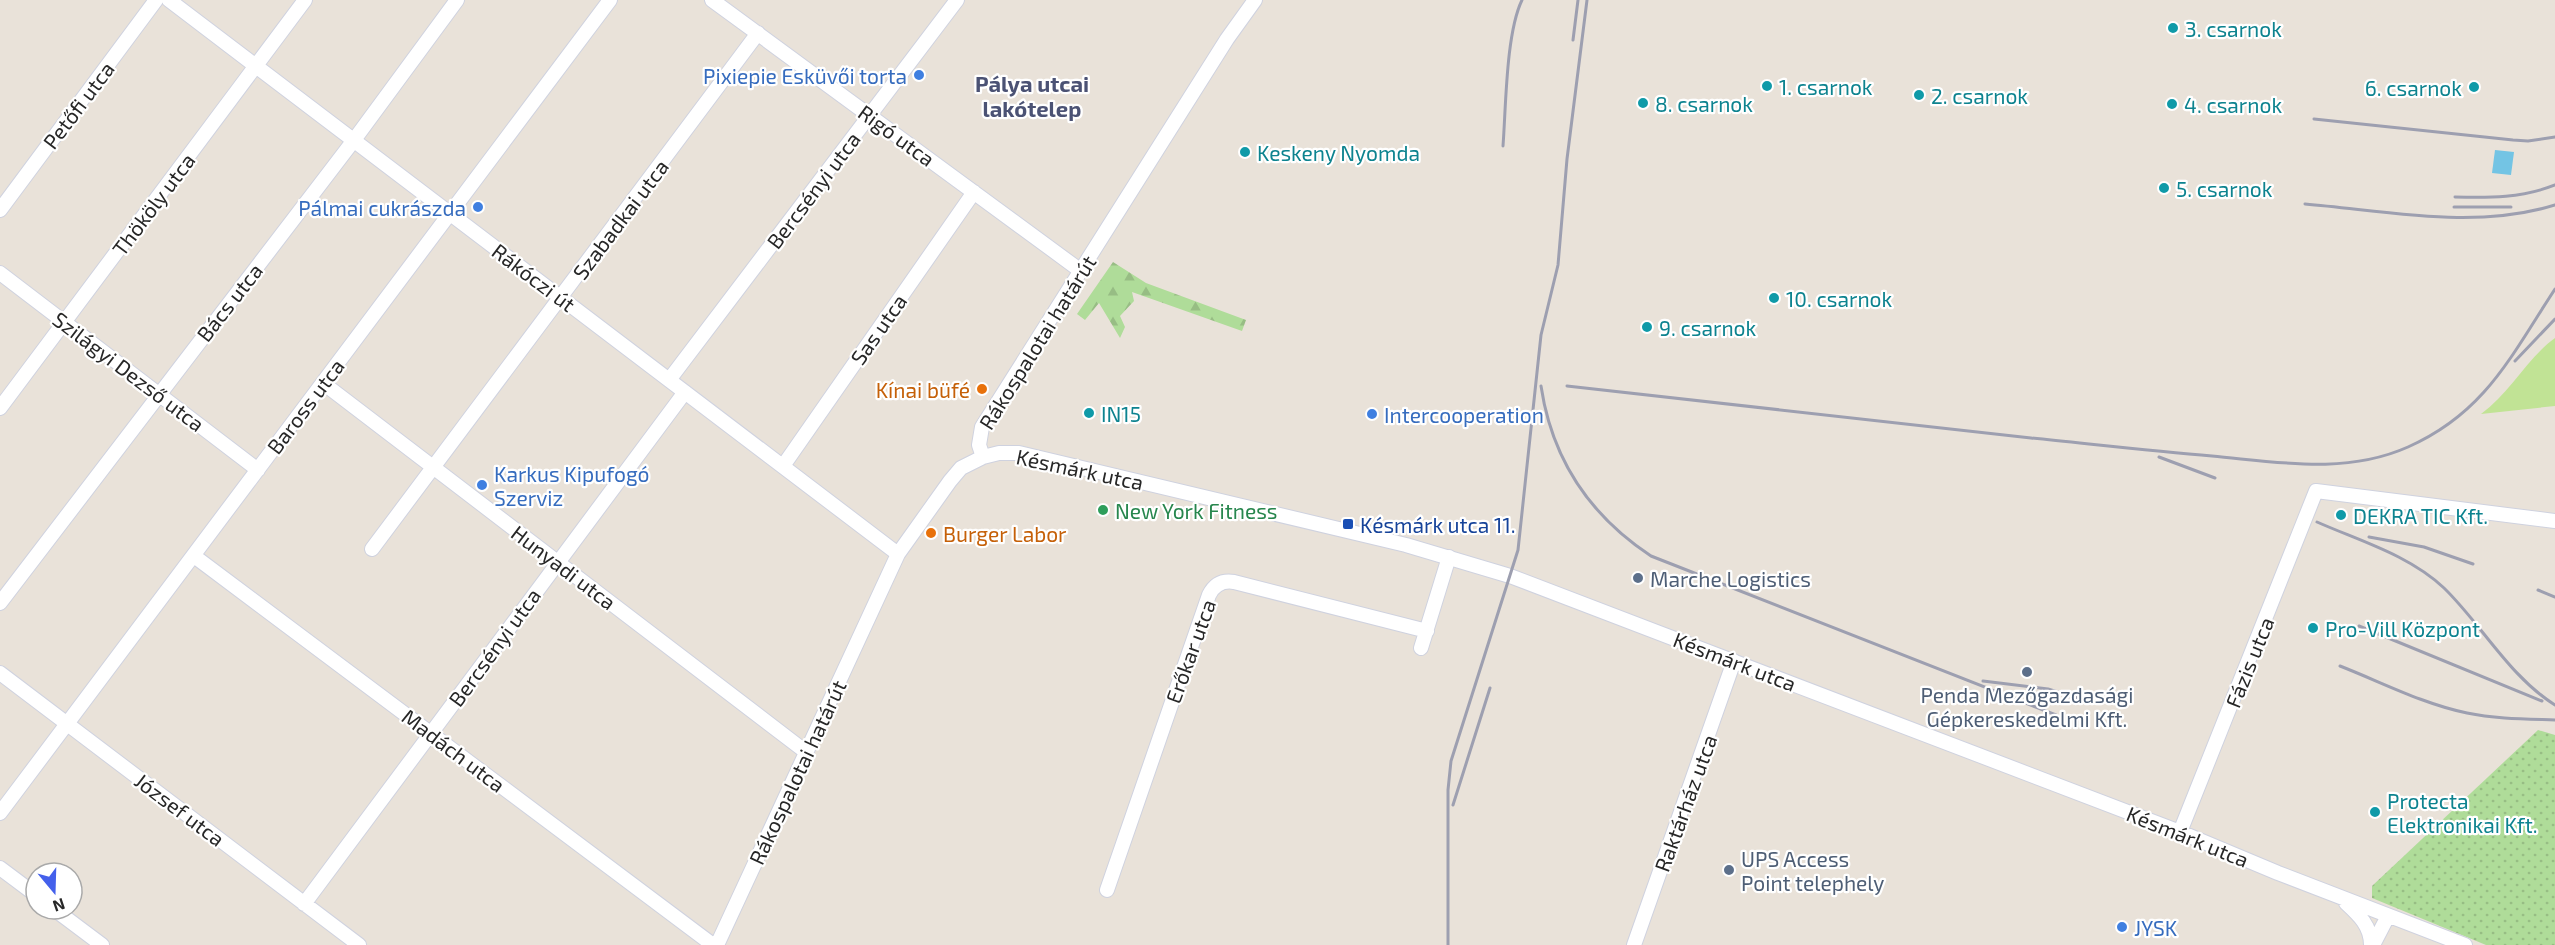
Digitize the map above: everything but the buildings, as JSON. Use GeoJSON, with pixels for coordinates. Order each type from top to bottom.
{"type":"FeatureCollection","features":[{"type":"Feature","properties":{"kind":"street","name":"Petőfi utca"},"geometry":{"type":"LineString","coordinates":[[0,210],[156,0]]}},
{"type":"Feature","properties":{"kind":"street","name":"Rákóczi út"},"geometry":{"type":"LineString","coordinates":[[170,0],[898,554]]}},
{"type":"Feature","properties":{"kind":"street","name":"Thököly utca"},"geometry":{"type":"LineString","coordinates":[[0,408],[305,0]]}},
{"type":"Feature","properties":{"kind":"street","name":"Bács utca"},"geometry":{"type":"LineString","coordinates":[[0,603],[158,393],[354,140],[457,0]]}},
{"type":"Feature","properties":{"kind":"street","name":"Baross utca"},"geometry":{"type":"LineString","coordinates":[[0,813],[610,0]]}},
{"type":"Feature","properties":{"kind":"street","name":"Rigó utca"},"geometry":{"type":"LineString","coordinates":[[712,0],[1081,271]]}},
{"type":"Feature","properties":{"kind":"street","name":"Bercsényi utca"},"geometry":{"type":"LineString","coordinates":[[669,380],[957,0]]}},
{"type":"Feature","properties":{"kind":"street","name":"Rákospalotai határút"},"geometry":{"type":"LineString","coordinates":[[715,945],[898,554],[950,480],[961,468],[983,457],[979,445],[982,427],[1249,2]]}},
{"type":"Feature","properties":{"kind":"street","name":"Szabadkai utca"},"geometry":{"type":"LineString","coordinates":[[372,549],[435,468],[758,33]]}},
{"type":"Feature","properties":{"kind":"street","name":"Sas utca"},"geometry":{"type":"LineString","coordinates":[[783,466],[974,192]]}},
{"type":"Feature","properties":{"kind":"street","name":"Szilágyi Dezső utca"},"geometry":{"type":"LineString","coordinates":[[0,273],[258,470]]}},
{"type":"Feature","properties":{"kind":"street","name":"Hunyadi utca"},"geometry":{"type":"LineString","coordinates":[[323,383],[806,752]]}},
{"type":"Feature","properties":{"kind":"street","name":"Bercsényi utca"},"geometry":{"type":"LineString","coordinates":[[304,903],[685,392]]}},
{"type":"Feature","properties":{"kind":"street","name":"Késmárk utca"},"geometry":{"type":"LineString","coordinates":[[983,457],[999,453],[1039,456],[1449,557],[1544,588],[2180,832],[2465,945]]}},
{"type":"Feature","properties":{"kind":"street","name":"Fázis utca"},"geometry":{"type":"LineString","coordinates":[[2180,832],[2316,491],[2555,521]]}},
{"type":"Feature","properties":{"kind":"street","name":"Madách utca"},"geometry":{"type":"LineString","coordinates":[[194,556],[715,945]]}},
{"type":"Feature","properties":{"kind":"street"},"geometry":{"type":"LineString","coordinates":[[1421,648],[1449,557]]}},
{"type":"Feature","properties":{"kind":"street","name":"Erőkar utca"},"geometry":{"type":"LineString","coordinates":[[1107,890],[1209,595],[1216,585],[1223,582],[1234,582],[1427,631]]}},
{"type":"Feature","properties":{"kind":"street","name":"Raktárház utca"},"geometry":{"type":"LineString","coordinates":[[1634,945],[1734,661]]}},
{"type":"Feature","properties":{"kind":"street","name":"József utca"},"geometry":{"type":"LineString","coordinates":[[0,673],[359,945]]}},
{"type":"Feature","properties":{"kind":"street"},"geometry":{"type":"LineString","coordinates":[[0,868],[24,886]]}},
{"type":"Feature","properties":{"kind":"street"},"geometry":{"type":"LineString","coordinates":[[2340,897],[2362,918],[2372,945]]}},
{"type":"Feature","properties":{"kind":"street"},"geometry":{"type":"LineString","coordinates":[[2372,945],[2388,915]]}},
{"type":"Feature","properties":{"kind":"street"},"geometry":{"type":"LineString","coordinates":[[70,921],[102,945]]}},
{"type":"Feature","properties":{"kind":"green space"},"geometry":{"type":"Polygon","coordinates":[[[1113,262],[1146,283],[1246,320],[1242,331],[1132,292],[1134,301],[1120,316],[1125,327],[1120,338],[1099,303],[1085,320],[1077,314],[1113,262]]]}},
{"type":"Feature","properties":{"kind":"green space"},"geometry":{"type":"Polygon","coordinates":[[[2555,338],[2555,406],[2481,414],[2501,396],[2536,355],[2555,338]]]}},
{"type":"Feature","properties":{"kind":"green space"},"geometry":{"type":"Polygon","coordinates":[[[2538,730],[2555,735],[2555,945],[2486,945],[2372,898],[2372,886],[2538,730]]]}},
{"type":"Feature","properties":{"kind":"water"},"geometry":{"type":"Polygon","coordinates":[[[2495,150],[2514,152],[2511,175],[2492,173],[2495,150]]]}},
{"type":"Feature","properties":{"kind":"railway"},"geometry":{"type":"LineString","coordinates":[[1503,146],[1510,50],[1522,0]]}},
{"type":"Feature","properties":{"kind":"railway"},"geometry":{"type":"LineString","coordinates":[[1573,40],[1578,0]]}},
{"type":"Feature","properties":{"kind":"railway"},"geometry":{"type":"LineString","coordinates":[[1448,945],[1448,790],[1451,761],[1518,550],[1541,335],[1558,265],[1567,159],[1587,0]]}},
{"type":"Feature","properties":{"kind":"railway"},"geometry":{"type":"LineString","coordinates":[[2314,119],[2513,140],[2528,141],[2555,137]]}},
{"type":"Feature","properties":{"kind":"railway"},"geometry":{"type":"LineString","coordinates":[[2455,197],[2518,195],[2555,185]]}},
{"type":"Feature","properties":{"kind":"railway"},"geometry":{"type":"LineString","coordinates":[[2305,204],[2462,218],[2524,212],[2555,205]]}},
{"type":"Feature","properties":{"kind":"railway"},"geometry":{"type":"LineString","coordinates":[[2454,207],[2511,207]]}},
{"type":"Feature","properties":{"kind":"railway"},"geometry":{"type":"LineString","coordinates":[[1567,386],[2144,450],[2286,463],[2336,464],[2384,456],[2408,447],[2435,433],[2457,417],[2477,400],[2494,380],[2555,289]]}},
{"type":"Feature","properties":{"kind":"railway"},"geometry":{"type":"LineString","coordinates":[[2515,361],[2555,319]]}},
{"type":"Feature","properties":{"kind":"railway"},"geometry":{"type":"LineString","coordinates":[[1541,386],[1554,438],[1577,483],[1609,523],[1651,556],[2056,715]]}},
{"type":"Feature","properties":{"kind":"railway"},"geometry":{"type":"LineString","coordinates":[[2159,457],[2215,478]]}},
{"type":"Feature","properties":{"kind":"railway"},"geometry":{"type":"LineString","coordinates":[[2317,522],[2384,550],[2430,576],[2458,602],[2524,680],[2555,705]]}},
{"type":"Feature","properties":{"kind":"railway"},"geometry":{"type":"LineString","coordinates":[[2369,537],[2424,547],[2473,564]]}},
{"type":"Feature","properties":{"kind":"railway"},"geometry":{"type":"LineString","coordinates":[[2538,590],[2555,597]]}},
{"type":"Feature","properties":{"kind":"railway"},"geometry":{"type":"LineString","coordinates":[[2359,626],[2542,701]]}},
{"type":"Feature","properties":{"kind":"railway"},"geometry":{"type":"LineString","coordinates":[[2340,666],[2451,709],[2489,716],[2555,720]]}},
{"type":"Feature","properties":{"kind":"railway"},"geometry":{"type":"LineString","coordinates":[[1983,681],[2048,689],[2077,698]]}},
{"type":"Feature","properties":{"kind":"railway"},"geometry":{"type":"LineString","coordinates":[[1453,805],[1490,688]]}},
{"type":"Feature","properties":{"kind":"place","name":"3. csarnok"},"geometry":{"type":"Point","coordinates":[2173,28]}},
{"type":"Feature","properties":{"kind":"place","name":"Pixiepie Esküvői torta"},"geometry":{"type":"Point","coordinates":[919,75]}},
{"type":"Feature","properties":{"kind":"place","name":"1. csarnok"},"geometry":{"type":"Point","coordinates":[1767,86]}},
{"type":"Feature","properties":{"kind":"place","name":"6. csarnok"},"geometry":{"type":"Point","coordinates":[2474,87]}},
{"type":"Feature","properties":{"kind":"place","name":"2. csarnok"},"geometry":{"type":"Point","coordinates":[1919,95]}},
{"type":"Feature","properties":{"kind":"place","name":"8. csarnok"},"geometry":{"type":"Point","coordinates":[1643,103]}},
{"type":"Feature","properties":{"kind":"place","name":"4. csarnok"},"geometry":{"type":"Point","coordinates":[2172,104]}},
{"type":"Feature","properties":{"kind":"place","name":"Keskeny Nyomda"},"geometry":{"type":"Point","coordinates":[1245,152]}},
{"type":"Feature","properties":{"kind":"place","name":"5. csarnok"},"geometry":{"type":"Point","coordinates":[2164,188]}},
{"type":"Feature","properties":{"kind":"place","name":"Pálmai cukrászda"},"geometry":{"type":"Point","coordinates":[478,207]}},
{"type":"Feature","properties":{"kind":"place","name":"10. csarnok"},"geometry":{"type":"Point","coordinates":[1774,298]}},
{"type":"Feature","properties":{"kind":"place","name":"9. csarnok"},"geometry":{"type":"Point","coordinates":[1647,327]}},
{"type":"Feature","properties":{"kind":"place","name":"Kínai büfé"},"geometry":{"type":"Point","coordinates":[982,389]}},
{"type":"Feature","properties":{"kind":"place","name":"IN15"},"geometry":{"type":"Point","coordinates":[1089,413]}},
{"type":"Feature","properties":{"kind":"place","name":"Intercooperation"},"geometry":{"type":"Point","coordinates":[1372,414]}},
{"type":"Feature","properties":{"kind":"place","name":"Karkus Kipufogó Szerviz"},"geometry":{"type":"Point","coordinates":[482,485]}},
{"type":"Feature","properties":{"kind":"place","name":"New York Fitness"},"geometry":{"type":"Point","coordinates":[1103,510]}},
{"type":"Feature","properties":{"kind":"place","name":"DEKRA TIC Kft."},"geometry":{"type":"Point","coordinates":[2341,515]}},
{"type":"Feature","properties":{"kind":"place","name":"Késmárk utca 11."},"geometry":{"type":"Point","coordinates":[1348,524]}},
{"type":"Feature","properties":{"kind":"place","name":"Burger Labor"},"geometry":{"type":"Point","coordinates":[931,533]}},
{"type":"Feature","properties":{"kind":"place","name":"Marche Logistics"},"geometry":{"type":"Point","coordinates":[1638,578]}},
{"type":"Feature","properties":{"kind":"place","name":"Pro-Vill Központ"},"geometry":{"type":"Point","coordinates":[2313,628]}},
{"type":"Feature","properties":{"kind":"place","name":"Penda Mezőgazdasági Gépkereskedelmi Kft."},"geometry":{"type":"Point","coordinates":[2027,672]}},
{"type":"Feature","properties":{"kind":"place","name":"Protecta Elektronikai Kft."},"geometry":{"type":"Point","coordinates":[2375,812]}},
{"type":"Feature","properties":{"kind":"place","name":"UPS Access Point telephely"},"geometry":{"type":"Point","coordinates":[1729,870]}},
{"type":"Feature","properties":{"kind":"place","name":"JYSK"},"geometry":{"type":"Point","coordinates":[2122,927]}},
{"type":"Feature","properties":{"kind":"district","name":"Pálya utcai lakótelep"},"geometry":{"type":"Point","coordinates":[1032,96]}}]}
